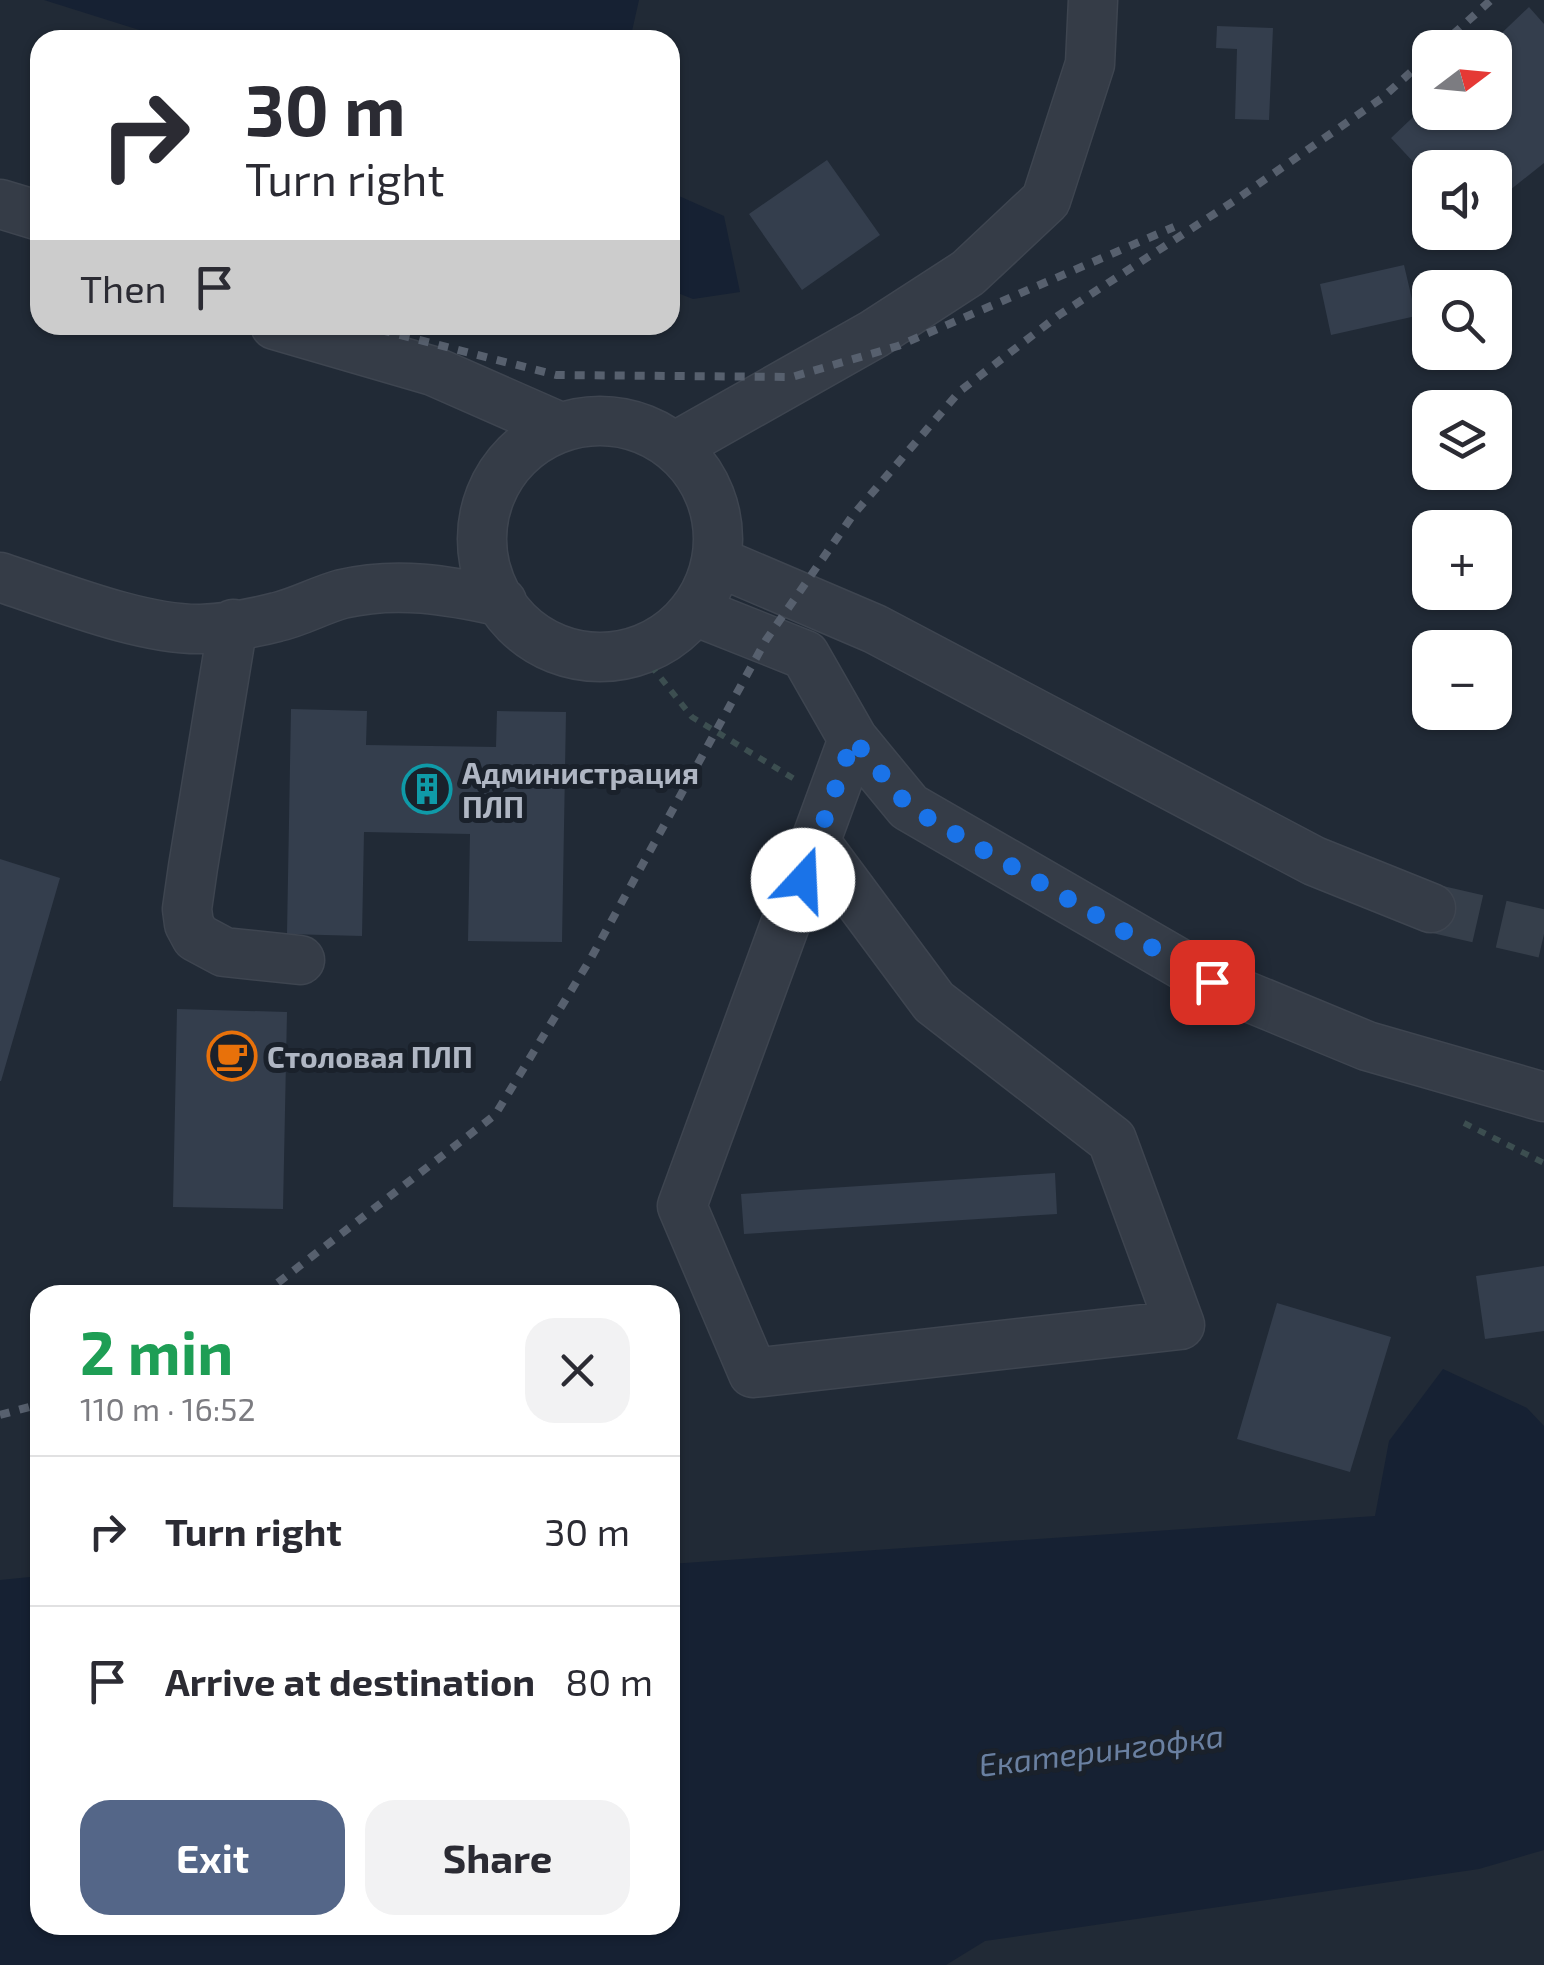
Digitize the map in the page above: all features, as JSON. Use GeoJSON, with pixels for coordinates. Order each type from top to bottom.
{"type":"FeatureCollection","features":[{"type":"Feature","properties":{"kind":"lane"},"geometry":{"type":"LineString","coordinates":[[676,446],[874,334],[968,273],[1046,200],[1090,64],[1092,0]]}},
{"type":"Feature","properties":{"kind":"lane"},"geometry":{"type":"LineString","coordinates":[[0,204],[30,213]]}},
{"type":"Feature","properties":{"kind":"lane"},"geometry":{"type":"LineString","coordinates":[[309,335],[433,371],[558,426]]}},
{"type":"Feature","properties":{"kind":"lane"},"geometry":{"type":"LineString","coordinates":[[497,397],[507,462]]}},
{"type":"Feature","properties":{"kind":"lane"},"geometry":{"type":"LineString","coordinates":[[620,420],[676,446],[704,478],[719,519],[718,562],[696,612],[641,653],[579,658],[522,632],[487,581],[482,532],[482,519],[507,462],[558,426],[620,420]]}},
{"type":"Feature","properties":{"kind":"lane"},"geometry":{"type":"LineString","coordinates":[[438,588],[482,532]]}},
{"type":"Feature","properties":{"kind":"lane"},"geometry":{"type":"LineString","coordinates":[[718,562],[875,629],[1314,861],[1431,908]]}},
{"type":"Feature","properties":{"kind":"lane"},"geometry":{"type":"LineString","coordinates":[[0,577],[178,628],[276,618],[372,588],[438,588],[502,602]]}},
{"type":"Feature","properties":{"kind":"lane"},"geometry":{"type":"LineString","coordinates":[[696,612],[805,655],[853,739],[909,807],[1212,982],[1367,1046],[1544,1097]]}},
{"type":"Feature","properties":{"kind":"lane"},"geometry":{"type":"LineString","coordinates":[[232,624],[189,895],[189,924],[196,937],[224,952],[300,960]]}},
{"type":"Feature","properties":{"kind":"lane"},"geometry":{"type":"LineString","coordinates":[[816,844],[934,1002],[1112,1140],[1180,1325],[753,1374],[682,1206],[853,739]]}},
{"type":"Feature","properties":{"kind":"water"},"geometry":{"type":"Polygon","coordinates":[[[44,0],[639,0],[632,30],[139,30],[44,0]]]}},
{"type":"Feature","properties":{"kind":"water"},"geometry":{"type":"Polygon","coordinates":[[[680,196],[724,216],[740,292],[693,299],[680,294],[680,196]]]}},
{"type":"Feature","properties":{"kind":"water","name":"Екатерингофка"},"geometry":{"type":"Polygon","coordinates":[[[1443,1369],[1527,1408],[1544,1426],[1544,1850],[1479,1869],[985,1941],[946,1965],[0,1965],[0,1580],[30,1577],[30,1935],[680,1935],[680,1563],[1375,1516],[1389,1441],[1443,1369]]]}},
{"type":"Feature","properties":{"kind":"building"},"geometry":{"type":"Polygon","coordinates":[[[1529,7],[1544,24],[1544,163],[1512,188],[1512,150],[1412,150],[1412,161],[1391,138],[1412,118],[1412,130],[1512,130],[1512,30],[1505,30],[1529,7]]]}},
{"type":"Feature","properties":{"kind":"building"},"geometry":{"type":"Polygon","coordinates":[[[1217,26],[1273,28],[1269,120],[1235,119],[1237,49],[1216,48],[1217,26]]]}},
{"type":"Feature","properties":{"kind":"building"},"geometry":{"type":"Polygon","coordinates":[[[827,160],[880,235],[802,290],[749,214],[827,160]]]}},
{"type":"Feature","properties":{"kind":"building"},"geometry":{"type":"Polygon","coordinates":[[[1404,265],[1412,317],[1331,335],[1320,284],[1404,265]]]}},
{"type":"Feature","properties":{"kind":"building","name":"Администрация ПЛП"},"geometry":{"type":"Polygon","coordinates":[[[291,709],[367,711],[366,745],[496,747],[497,711],[566,712],[562,942],[468,941],[470,834],[364,832],[362,936],[287,934],[291,709]]]}},
{"type":"Feature","properties":{"kind":"building"},"geometry":{"type":"Polygon","coordinates":[[[0,859],[60,878],[1,1081],[0,1081],[0,859]]]}},
{"type":"Feature","properties":{"kind":"building"},"geometry":{"type":"Polygon","coordinates":[[[177,1009],[287,1012],[283,1209],[173,1207],[177,1009]]]}},
{"type":"Feature","properties":{"kind":"building"},"geometry":{"type":"Polygon","coordinates":[[[1055,1173],[1057,1214],[744,1234],[741,1194],[1055,1173]]]}},
{"type":"Feature","properties":{"kind":"building"},"geometry":{"type":"Polygon","coordinates":[[[1544,1266],[1544,1331],[1485,1339],[1476,1276],[1544,1266]]]}},
{"type":"Feature","properties":{"kind":"building"},"geometry":{"type":"Polygon","coordinates":[[[1277,1303],[1391,1337],[1350,1472],[1237,1439],[1277,1303]]]}},
{"type":"Feature","properties":{"kind":"tunnel"},"geometry":{"type":"LineString","coordinates":[[1431,908],[1544,934]]}},
{"type":"Feature","properties":{"kind":"railway"},"geometry":{"type":"LineString","coordinates":[[1458,30],[1491,0]]}},
{"type":"Feature","properties":{"kind":"railway"},"geometry":{"type":"LineString","coordinates":[[275,1285],[495,1115],[591,958],[766,640],[853,515],[960,391],[1059,315],[1234,201],[1382,98],[1412,71]]}},
{"type":"Feature","properties":{"kind":"railway"},"geometry":{"type":"LineString","coordinates":[[400,335],[556,375],[792,377],[898,346],[1174,227]]}},
{"type":"Feature","properties":{"kind":"railway"},"geometry":{"type":"LineString","coordinates":[[0,1415],[30,1407]]}},
{"type":"Feature","properties":{"kind":"place","name":"Администрация ПЛП"},"geometry":{"type":"Point","coordinates":[427,789]}},
{"type":"Feature","properties":{"kind":"place","name":"Столовая ПЛП"},"geometry":{"type":"Point","coordinates":[232,1056]}},
{"type":"Feature","properties":{"kind":"route"},"geometry":{"type":"LineString","coordinates":[[803,880],[853,739],[909,807],[1212,982]]}}]}
